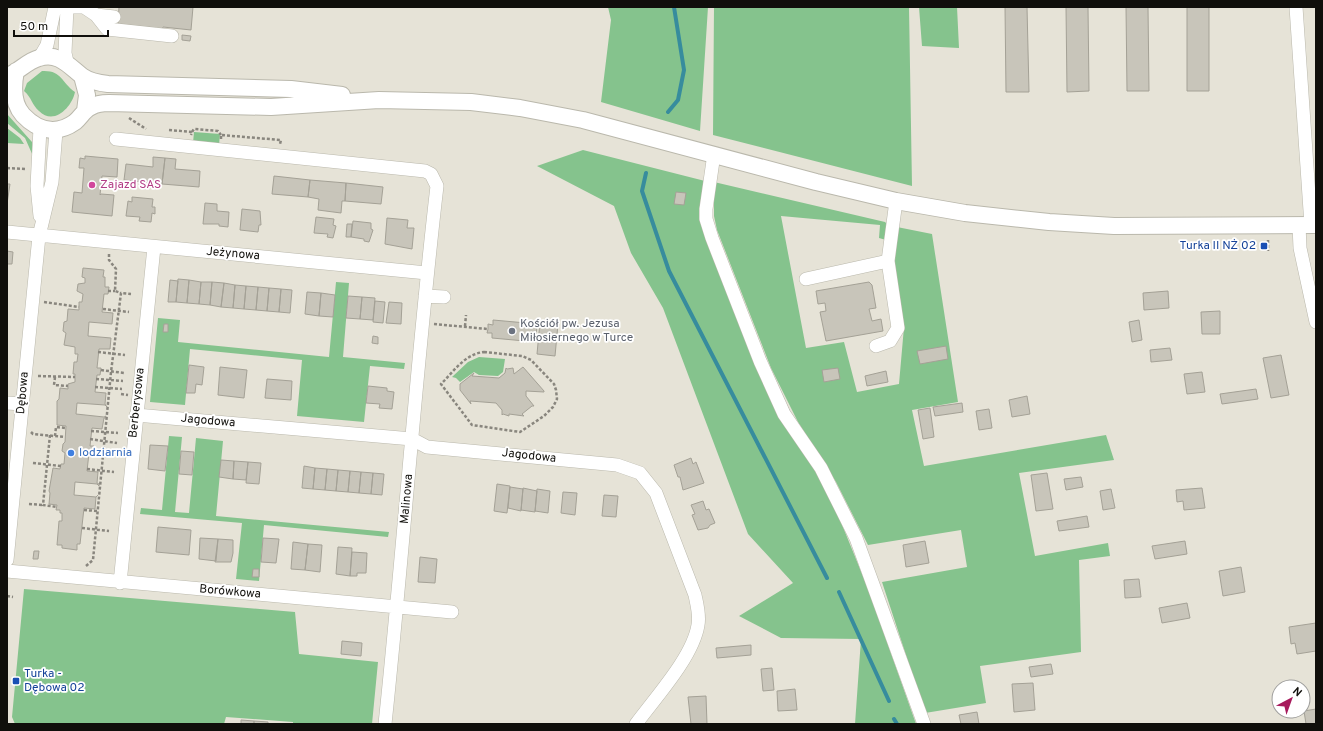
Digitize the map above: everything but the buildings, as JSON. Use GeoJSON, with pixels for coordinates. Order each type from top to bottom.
{"type":"FeatureCollection","features":[{"type":"Feature","properties":{"kind":"main road"},"geometry":{"type":"LineString","coordinates":[[379,100],[291,89],[122,85],[98,82],[82,76],[67,62],[55,57],[40,57],[30,61],[12,74],[12,102],[30,122],[40,128],[56,131],[76,122],[91,106],[109,102],[271,107],[379,100],[470,102],[520,108],[606,126],[816,182],[896,201],[978,215],[1079,225],[1156,227],[1309,225]]}},
{"type":"Feature","properties":{"kind":"main road"},"geometry":{"type":"LineString","coordinates":[[82,76],[87,95],[85,111]]}},
{"type":"Feature","properties":{"kind":"street"},"geometry":{"type":"LineString","coordinates":[[40,57],[47,44],[55,7]]}},
{"type":"Feature","properties":{"kind":"street"},"geometry":{"type":"LineString","coordinates":[[67,7],[65,53],[67,62]]}},
{"type":"Feature","properties":{"kind":"street"},"geometry":{"type":"LineString","coordinates":[[72,7],[84,8],[96,15],[107,29],[172,36]]}},
{"type":"Feature","properties":{"kind":"street"},"geometry":{"type":"LineString","coordinates":[[1296,7],[1309,225],[1300,248],[1316,322]]}},
{"type":"Feature","properties":{"kind":"street"},"geometry":{"type":"LineString","coordinates":[[96,15],[114,17]]}},
{"type":"Feature","properties":{"kind":"street","name":"Dębowa"},"geometry":{"type":"LineString","coordinates":[[40,128],[37,186],[40,231]]}},
{"type":"Feature","properties":{"kind":"street","name":"Dębowa"},"geometry":{"type":"LineString","coordinates":[[7,560],[40,231],[52,182],[56,131]]}},
{"type":"Feature","properties":{"kind":"street","name":"Malinowa"},"geometry":{"type":"LineString","coordinates":[[116,139],[425,171],[434,179],[437,186],[427,273],[385,724]]}},
{"type":"Feature","properties":{"kind":"street"},"geometry":{"type":"LineString","coordinates":[[714,154],[706,209],[706,219],[712,238],[760,361],[784,414],[821,468],[856,538],[924,724]]}},
{"type":"Feature","properties":{"kind":"street"},"geometry":{"type":"LineString","coordinates":[[876,346],[890,340],[898,328],[888,261],[896,201]]}},
{"type":"Feature","properties":{"kind":"street","name":"Jeżynowa"},"geometry":{"type":"LineString","coordinates":[[7,232],[40,231],[154,247],[427,273]]}},
{"type":"Feature","properties":{"kind":"street","name":"Berberysowa"},"geometry":{"type":"LineString","coordinates":[[120,583],[154,247]]}},
{"type":"Feature","properties":{"kind":"street"},"geometry":{"type":"LineString","coordinates":[[806,279],[888,261]]}},
{"type":"Feature","properties":{"kind":"street"},"geometry":{"type":"LineString","coordinates":[[425,296],[444,297]]}},
{"type":"Feature","properties":{"kind":"street"},"geometry":{"type":"LineString","coordinates":[[7,403],[22,404]]}},
{"type":"Feature","properties":{"kind":"street","name":"Jagodowa"},"geometry":{"type":"LineString","coordinates":[[136,415],[412,439],[427,447],[617,464],[640,473],[648,481],[656,493],[695,595],[699,611],[698,625],[689,651],[636,724]]}},
{"type":"Feature","properties":{"kind":"street","name":"Borówkowa"},"geometry":{"type":"LineString","coordinates":[[7,571],[120,583],[452,612]]}},
{"type":"Feature","properties":{"kind":"path"},"geometry":{"type":"LineString","coordinates":[[127,117],[145,128],[152,129]]}},
{"type":"Feature","properties":{"kind":"path"},"geometry":{"type":"LineString","coordinates":[[168,130],[192,132],[194,129],[218,131],[221,135]]}},
{"type":"Feature","properties":{"kind":"path"},"geometry":{"type":"LineString","coordinates":[[191,138],[192,132]]}},
{"type":"Feature","properties":{"kind":"path"},"geometry":{"type":"LineString","coordinates":[[7,168],[27,169]]}},
{"type":"Feature","properties":{"kind":"path"},"geometry":{"type":"LineString","coordinates":[[1268,240],[1268,251]]}},
{"type":"Feature","properties":{"kind":"path"},"geometry":{"type":"LineString","coordinates":[[109,252],[109,260],[116,268],[115,291]]}},
{"type":"Feature","properties":{"kind":"path"},"geometry":{"type":"LineString","coordinates":[[108,291],[131,294]]}},
{"type":"Feature","properties":{"kind":"path"},"geometry":{"type":"LineString","coordinates":[[83,569],[93,560],[109,388],[121,293]]}},
{"type":"Feature","properties":{"kind":"path"},"geometry":{"type":"LineString","coordinates":[[40,302],[79,307]]}},
{"type":"Feature","properties":{"kind":"path"},"geometry":{"type":"LineString","coordinates":[[103,309],[129,312]]}},
{"type":"Feature","properties":{"kind":"path"},"geometry":{"type":"LineString","coordinates":[[465,326],[466,315]]}},
{"type":"Feature","properties":{"kind":"path"},"geometry":{"type":"LineString","coordinates":[[430,323],[488,329]]}},
{"type":"Feature","properties":{"kind":"path"},"geometry":{"type":"LineString","coordinates":[[98,352],[125,355]]}},
{"type":"Feature","properties":{"kind":"path"},"geometry":{"type":"LineString","coordinates":[[484,352],[522,356],[531,360],[554,384],[557,400],[553,407],[544,416],[520,432],[472,425],[441,384],[466,358],[473,354],[484,352]]}},
{"type":"Feature","properties":{"kind":"path"},"geometry":{"type":"LineString","coordinates":[[101,370],[124,373]]}},
{"type":"Feature","properties":{"kind":"path"},"geometry":{"type":"LineString","coordinates":[[34,373],[34,376],[75,377]]}},
{"type":"Feature","properties":{"kind":"path"},"geometry":{"type":"LineString","coordinates":[[55,377],[54,385],[68,386]]}},
{"type":"Feature","properties":{"kind":"path"},"geometry":{"type":"LineString","coordinates":[[96,379],[123,381]]}},
{"type":"Feature","properties":{"kind":"path"},"geometry":{"type":"LineString","coordinates":[[95,387],[122,389]]}},
{"type":"Feature","properties":{"kind":"path"},"geometry":{"type":"LineString","coordinates":[[55,436],[56,427],[66,428]]}},
{"type":"Feature","properties":{"kind":"path"},"geometry":{"type":"LineString","coordinates":[[20,430],[65,437]]}},
{"type":"Feature","properties":{"kind":"path"},"geometry":{"type":"LineString","coordinates":[[91,431],[118,433]]}},
{"type":"Feature","properties":{"kind":"path"},"geometry":{"type":"LineString","coordinates":[[43,506],[50,435]]}},
{"type":"Feature","properties":{"kind":"path"},"geometry":{"type":"LineString","coordinates":[[90,439],[117,443]]}},
{"type":"Feature","properties":{"kind":"path"},"geometry":{"type":"LineString","coordinates":[[93,449],[116,452]]}},
{"type":"Feature","properties":{"kind":"path"},"geometry":{"type":"LineString","coordinates":[[33,463],[60,466]]}},
{"type":"Feature","properties":{"kind":"path"},"geometry":{"type":"LineString","coordinates":[[88,469],[114,472]]}},
{"type":"Feature","properties":{"kind":"path"},"geometry":{"type":"LineString","coordinates":[[29,504],[56,507]]}},
{"type":"Feature","properties":{"kind":"path"},"geometry":{"type":"LineString","coordinates":[[84,510],[98,511]]}},
{"type":"Feature","properties":{"kind":"path"},"geometry":{"type":"LineString","coordinates":[[82,528],[110,531]]}},
{"type":"Feature","properties":{"kind":"path"},"geometry":{"type":"LineString","coordinates":[[7,596],[13,597]]}},
{"type":"Feature","properties":{"kind":"green space"},"geometry":{"type":"Polygon","coordinates":[[[608,7],[708,7],[700,131],[601,102],[611,20],[608,7]]]}},
{"type":"Feature","properties":{"kind":"green space"},"geometry":{"type":"Polygon","coordinates":[[[714,7],[909,7],[912,186],[713,135],[714,7]]]}},
{"type":"Feature","properties":{"kind":"green space"},"geometry":{"type":"Polygon","coordinates":[[[919,7],[957,7],[959,48],[922,46],[919,7]]]}},
{"type":"Feature","properties":{"kind":"green space"},"geometry":{"type":"Polygon","coordinates":[[[42,71],[54,72],[61,77],[75,92],[66,109],[56,116],[45,115],[39,111],[24,91],[27,83],[42,71]]]}},
{"type":"Feature","properties":{"kind":"green space"},"geometry":{"type":"Polygon","coordinates":[[[7,114],[32,142],[34,149],[33,156],[25,138],[7,123],[7,114]]]}},
{"type":"Feature","properties":{"kind":"green space"},"geometry":{"type":"Polygon","coordinates":[[[7,128],[20,138],[24,144],[7,143],[7,128]]]}},
{"type":"Feature","properties":{"kind":"green space"},"geometry":{"type":"Polygon","coordinates":[[[194,132],[220,134],[219,145],[193,143],[194,132]]]}},
{"type":"Feature","properties":{"kind":"green space"},"geometry":{"type":"Polygon","coordinates":[[[583,150],[705,181],[702,223],[834,505],[869,591],[916,724],[855,724],[861,639],[781,638],[739,616],[793,583],[748,534],[663,308],[631,253],[614,206],[537,166],[583,150]]]}},
{"type":"Feature","properties":{"kind":"green space"},"geometry":{"type":"Polygon","coordinates":[[[714,182],[885,222],[888,225],[886,240],[879,238],[880,225],[781,216],[806,348],[844,342],[857,392],[899,384],[904,327],[892,259],[897,227],[932,234],[958,402],[912,410],[924,466],[1106,435],[1114,460],[1019,473],[1035,556],[1108,543],[1110,556],[1079,560],[1081,652],[980,666],[986,703],[925,713],[882,582],[967,567],[961,530],[868,545],[836,482],[798,422],[771,368],[717,230],[714,216],[714,182]]]}},
{"type":"Feature","properties":{"kind":"green space"},"geometry":{"type":"Polygon","coordinates":[[[336,282],[349,283],[343,357],[405,363],[404,369],[370,366],[364,422],[297,416],[302,360],[190,349],[185,405],[150,402],[158,318],[180,320],[178,342],[329,357],[336,282]]]}},
{"type":"Feature","properties":{"kind":"green space"},"geometry":{"type":"Polygon","coordinates":[[[479,357],[505,359],[503,372],[498,376],[479,375],[474,372],[460,382],[456,378],[452,377],[468,362],[479,357]]]}},
{"type":"Feature","properties":{"kind":"green space"},"geometry":{"type":"Polygon","coordinates":[[[169,436],[182,437],[175,512],[189,513],[196,438],[223,441],[216,516],[389,532],[388,537],[264,525],[259,581],[236,579],[242,523],[140,514],[141,508],[162,510],[169,436]]]}},
{"type":"Feature","properties":{"kind":"green space"},"geometry":{"type":"Polygon","coordinates":[[[24,589],[295,612],[299,654],[378,662],[372,724],[293,724],[293,722],[226,717],[224,724],[15,724],[12,717],[24,589]]]}},
{"type":"Feature","properties":{"kind":"waterway"},"geometry":{"type":"LineString","coordinates":[[668,112],[678,100],[684,70],[674,7]]}},
{"type":"Feature","properties":{"kind":"waterway"},"geometry":{"type":"LineString","coordinates":[[646,173],[642,191],[669,271],[827,578]]}},
{"type":"Feature","properties":{"kind":"waterway"},"geometry":{"type":"LineString","coordinates":[[839,592],[889,701]]}},
{"type":"Feature","properties":{"kind":"waterway"},"geometry":{"type":"LineString","coordinates":[[894,719],[897,724]]}},
{"type":"Feature","properties":{"kind":"place","name":"Zajazd SAS"},"geometry":{"type":"Point","coordinates":[92,185]}},
{"type":"Feature","properties":{"kind":"place","name":"Turka II NŻ 02"},"geometry":{"type":"Point","coordinates":[1264,246]}},
{"type":"Feature","properties":{"kind":"place","name":"Kościół pw. Jezusa Miłosiernego w Turce"},"geometry":{"type":"Point","coordinates":[512,331]}},
{"type":"Feature","properties":{"kind":"place","name":"lodziarnia"},"geometry":{"type":"Point","coordinates":[71,453]}},
{"type":"Feature","properties":{"kind":"place","name":"Turka - Dębowa 02"},"geometry":{"type":"Point","coordinates":[16,681]}}]}
